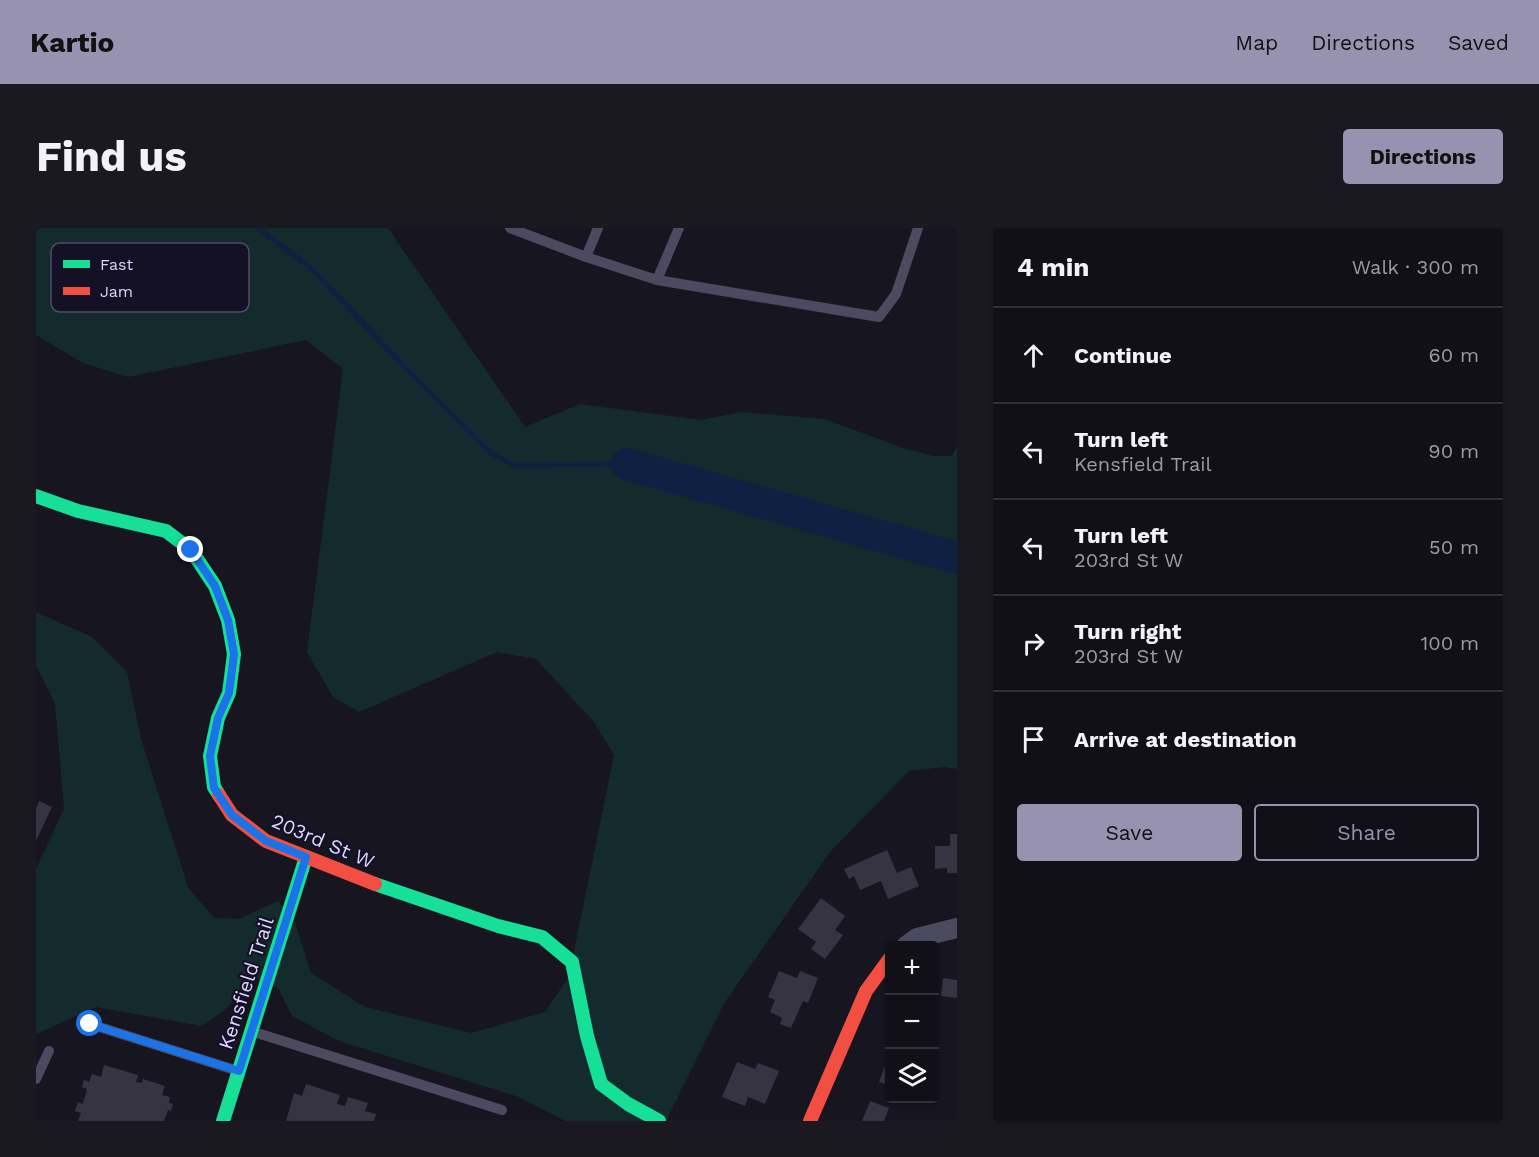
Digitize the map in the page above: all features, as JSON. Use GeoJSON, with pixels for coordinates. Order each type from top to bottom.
{"type":"FeatureCollection","features":[{"type":"Feature","properties":{"kind":"street","name":"203rd St W"},"geometry":{"type":"LineString","coordinates":[[36,496],[78,511],[166,531],[191,550],[215,586],[228,620],[234,654],[229,693],[218,718],[210,756],[214,788],[232,815],[266,841],[306,857],[448,911],[542,937],[572,962],[587,1036],[601,1084],[628,1104],[659,1121]]}},
{"type":"Feature","properties":{"kind":"street","name":"Kensfield Trail"},"geometry":{"type":"LineString","coordinates":[[223,1121],[306,857]]}},
{"type":"Feature","properties":{"kind":"street"},"geometry":{"type":"LineString","coordinates":[[912,941],[957,928]]}},
{"type":"Feature","properties":{"kind":"street"},"geometry":{"type":"LineString","coordinates":[[810,1121],[866,991],[885,965]]}},
{"type":"Feature","properties":{"kind":"lane"},"geometry":{"type":"LineString","coordinates":[[510,228],[586,257],[657,280],[879,317],[896,294],[918,228]]}},
{"type":"Feature","properties":{"kind":"lane"},"geometry":{"type":"LineString","coordinates":[[586,257],[597,228]]}},
{"type":"Feature","properties":{"kind":"lane"},"geometry":{"type":"LineString","coordinates":[[657,280],[679,228]]}},
{"type":"Feature","properties":{"kind":"lane"},"geometry":{"type":"LineString","coordinates":[[90,1024],[239,1071]]}},
{"type":"Feature","properties":{"kind":"lane"},"geometry":{"type":"LineString","coordinates":[[251,1031],[502,1110]]}},
{"type":"Feature","properties":{"kind":"lane"},"geometry":{"type":"LineString","coordinates":[[36,1079],[48,1051]]}},
{"type":"Feature","properties":{"kind":"green space"},"geometry":{"type":"Polygon","coordinates":[[[36,228],[388,228],[525,427],[580,404],[701,420],[741,412],[824,419],[906,449],[935,456],[952,456],[957,446],[957,769],[945,767],[909,771],[830,852],[725,1002],[666,1121],[565,1121],[519,1097],[339,1041],[292,1016],[278,988],[254,979],[225,1010],[202,1026],[96,1007],[36,1034],[36,869],[64,809],[55,704],[36,665],[36,612],[92,637],[127,672],[141,739],[188,887],[214,918],[239,919],[278,901],[295,922],[311,973],[365,1007],[471,1033],[545,1012],[569,976],[614,755],[594,722],[536,659],[497,652],[359,712],[333,697],[307,652],[343,369],[306,340],[128,377],[83,363],[36,335],[36,228]]]}},
{"type":"Feature","properties":{"kind":"building"},"geometry":{"type":"Polygon","coordinates":[[[39,801],[52,807],[36,841],[36,808],[39,801]]]}},
{"type":"Feature","properties":{"kind":"building"},"geometry":{"type":"Polygon","coordinates":[[[950,834],[957,834],[957,873],[947,873],[947,868],[935,869],[935,846],[950,846],[950,834]]]}},
{"type":"Feature","properties":{"kind":"building"},"geometry":{"type":"Polygon","coordinates":[[[887,850],[897,873],[911,867],[919,886],[888,899],[881,881],[860,890],[854,876],[849,879],[844,869],[887,850]]]}},
{"type":"Feature","properties":{"kind":"building"},"geometry":{"type":"Polygon","coordinates":[[[821,898],[845,916],[835,930],[843,935],[825,959],[811,949],[816,942],[798,929],[821,898]]]}},
{"type":"Feature","properties":{"kind":"building"},"geometry":{"type":"Polygon","coordinates":[[[779,971],[797,978],[800,971],[818,978],[808,1003],[803,1001],[791,1028],[780,1024],[782,1018],[770,1012],[775,1000],[768,997],[779,971]]]}},
{"type":"Feature","properties":{"kind":"building"},"geometry":{"type":"Polygon","coordinates":[[[943,978],[957,980],[957,998],[941,996],[943,978]]]}},
{"type":"Feature","properties":{"kind":"building"},"geometry":{"type":"Polygon","coordinates":[[[737,1062],[755,1069],[758,1063],[779,1071],[765,1104],[748,1097],[745,1106],[722,1097],[737,1062]]]}},
{"type":"Feature","properties":{"kind":"building"},"geometry":{"type":"Polygon","coordinates":[[[104,1065],[138,1075],[136,1082],[142,1083],[143,1079],[165,1086],[162,1095],[170,1097],[169,1103],[173,1104],[164,1121],[78,1121],[81,1113],[75,1111],[78,1102],[83,1104],[87,1089],[82,1087],[84,1080],[89,1082],[92,1074],[101,1077],[104,1065]]]}},
{"type":"Feature","properties":{"kind":"building"},"geometry":{"type":"Polygon","coordinates":[[[885,1066],[885,1084],[879,1082],[885,1066]]]}},
{"type":"Feature","properties":{"kind":"building"},"geometry":{"type":"Polygon","coordinates":[[[306,1084],[340,1095],[337,1104],[345,1106],[348,1097],[368,1103],[365,1111],[376,1114],[374,1121],[286,1121],[294,1093],[302,1096],[306,1084]]]}},
{"type":"Feature","properties":{"kind":"building"},"geometry":{"type":"Polygon","coordinates":[[[870,1101],[889,1108],[884,1121],[862,1121],[870,1101]]]}},
{"type":"Feature","properties":{"kind":"waterway"},"geometry":{"type":"LineString","coordinates":[[258,228],[311,268],[416,379],[492,454],[514,465],[627,464]]}},
{"type":"Feature","properties":{"kind":"waterway"},"geometry":{"type":"LineString","coordinates":[[627,464],[957,558]]}},
{"type":"Feature","properties":{"kind":"traffic: fast"},"geometry":{"type":"LineString","coordinates":[[36,496],[78,511],[166,531],[191,550],[215,586],[228,620],[234,654],[229,693],[218,718],[210,756],[214,787],[219,795]]}},
{"type":"Feature","properties":{"kind":"traffic: fast"},"geometry":{"type":"LineString","coordinates":[[223,1121],[306,857]]}},
{"type":"Feature","properties":{"kind":"traffic: fast"},"geometry":{"type":"LineString","coordinates":[[375,884],[498,926],[542,937],[572,962],[587,1036],[601,1084],[628,1104],[659,1121]]}},
{"type":"Feature","properties":{"kind":"traffic: jam"},"geometry":{"type":"LineString","coordinates":[[219,795],[232,815],[266,841],[375,884]]}},
{"type":"Feature","properties":{"kind":"traffic: jam"},"geometry":{"type":"LineString","coordinates":[[810,1121],[866,991],[885,965]]}},
{"type":"Feature","properties":{"kind":"route"},"geometry":{"type":"LineString","coordinates":[[90,1024],[239,1071],[306,857],[266,841],[232,815],[214,788],[210,756],[218,718],[229,693],[234,654],[228,620],[215,586],[191,550]]}}]}
